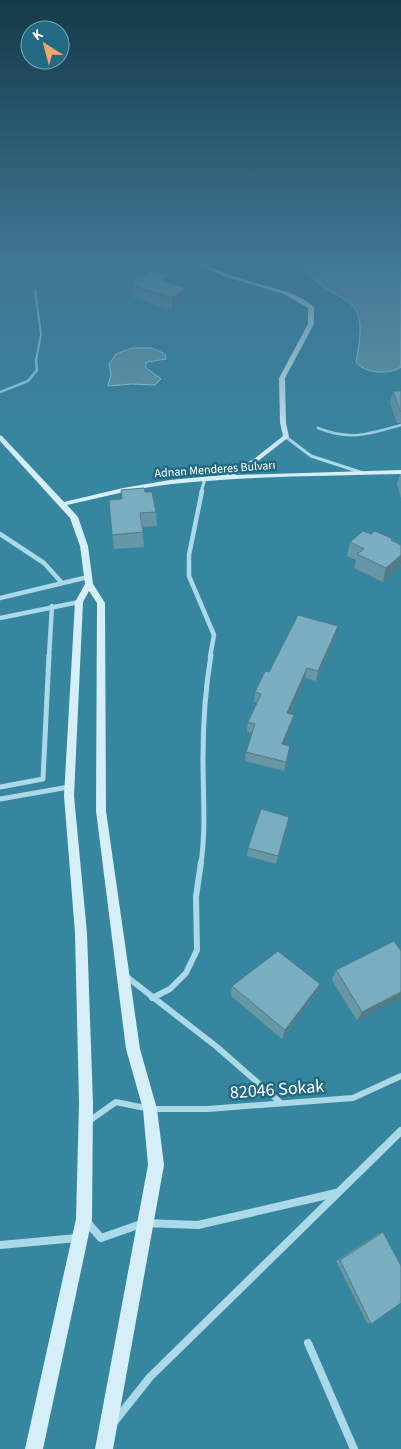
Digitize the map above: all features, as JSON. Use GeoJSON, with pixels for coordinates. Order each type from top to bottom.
{"type":"FeatureCollection","features":[{"type":"Feature","properties":{"kind":"main road"},"geometry":{"type":"LineString","coordinates":[[225,478],[256,460],[286,436],[283,423],[282,378],[311,324]]}},
{"type":"Feature","properties":{"kind":"main road"},"geometry":{"type":"LineString","coordinates":[[0,437],[43,486],[74,517],[82,538],[89,581],[101,603],[101,812],[133,1049],[150,1109],[156,1164],[104,1449]]}},
{"type":"Feature","properties":{"kind":"main road","name":"Adnan Menderes Bulvarı"},"geometry":{"type":"LineString","coordinates":[[63,504],[123,490],[170,482],[225,478],[401,472]]}},
{"type":"Feature","properties":{"kind":"main road"},"geometry":{"type":"LineString","coordinates":[[34,1449],[84,1219],[86,1123],[81,933],[69,787],[79,602],[89,581]]}},
{"type":"Feature","properties":{"kind":"street"},"geometry":{"type":"LineString","coordinates":[[286,436],[311,456],[364,473]]}},
{"type":"Feature","properties":{"kind":"street"},"geometry":{"type":"LineString","coordinates":[[152,998],[170,990],[186,973],[197,950],[196,898],[204,840],[203,758],[205,688],[214,635],[189,576],[189,555],[197,508],[205,479]]}},
{"type":"Feature","properties":{"kind":"street"},"geometry":{"type":"LineString","coordinates":[[0,534],[44,564],[62,583]]}},
{"type":"Feature","properties":{"kind":"street"},"geometry":{"type":"LineString","coordinates":[[0,598],[62,583],[89,581]]}},
{"type":"Feature","properties":{"kind":"street"},"geometry":{"type":"LineString","coordinates":[[0,618],[79,602]]}},
{"type":"Feature","properties":{"kind":"street"},"geometry":{"type":"LineString","coordinates":[[0,787],[44,779],[52,606]]}},
{"type":"Feature","properties":{"kind":"street"},"geometry":{"type":"LineString","coordinates":[[0,799],[69,787]]}},
{"type":"Feature","properties":{"kind":"street"},"geometry":{"type":"LineString","coordinates":[[123,973],[152,998],[217,1047],[280,1103]]}},
{"type":"Feature","properties":{"kind":"street","name":"82046 Sokak"},"geometry":{"type":"LineString","coordinates":[[86,1123],[116,1102],[150,1109],[208,1109],[353,1098],[401,1076]]}},
{"type":"Feature","properties":{"kind":"street"},"geometry":{"type":"LineString","coordinates":[[107,1431],[150,1377],[401,1131]]}},
{"type":"Feature","properties":{"kind":"street"},"geometry":{"type":"LineString","coordinates":[[84,1219],[102,1238],[144,1222],[198,1225],[338,1193]]}},
{"type":"Feature","properties":{"kind":"street"},"geometry":{"type":"LineString","coordinates":[[0,1245],[80,1238]]}},
{"type":"Feature","properties":{"kind":"street"},"geometry":{"type":"LineString","coordinates":[[308,1343],[354,1449]]}},
{"type":"Feature","properties":{"kind":"lane"},"geometry":{"type":"LineString","coordinates":[[0,392],[28,381],[37,370],[35,358],[41,334],[39,324]]}},
{"type":"Feature","properties":{"kind":"lane"},"geometry":{"type":"LineString","coordinates":[[318,428],[336,435],[350,437],[401,425]]}},
{"type":"Feature","properties":{"kind":"shaded area"},"geometry":{"type":"Polygon","coordinates":[[[0,324],[401,324],[401,1449],[0,1449],[0,324]]]}},
{"type":"Feature","properties":{"kind":"shaded area"},"geometry":{"type":"Polygon","coordinates":[[[359,324],[401,324],[401,367],[396,370],[377,372],[360,366],[356,362],[360,337],[359,324]]]}},
{"type":"Feature","properties":{"kind":"shaded area"},"geometry":{"type":"Polygon","coordinates":[[[132,348],[152,348],[165,354],[166,359],[147,362],[145,367],[161,379],[155,385],[108,386],[111,374],[109,364],[116,354],[132,348]]]}},
{"type":"Feature","properties":{"kind":"building"},"geometry":{"type":"Polygon","coordinates":[[[393,391],[401,391],[401,411],[400,411],[393,391]]]}},
{"type":"Feature","properties":{"kind":"building"},"geometry":{"type":"Polygon","coordinates":[[[144,488],[145,492],[152,492],[156,512],[140,513],[143,532],[112,535],[109,500],[122,499],[121,490],[144,488]]]}},
{"type":"Feature","properties":{"kind":"building"},"geometry":{"type":"Polygon","coordinates":[[[363,531],[371,534],[375,531],[393,539],[391,540],[401,545],[401,555],[386,568],[357,554],[364,549],[350,542],[363,531]]]}},
{"type":"Feature","properties":{"kind":"building"},"geometry":{"type":"Polygon","coordinates":[[[298,615],[338,626],[318,671],[307,668],[287,713],[294,715],[282,744],[290,746],[286,762],[246,752],[255,724],[248,722],[261,694],[255,692],[265,671],[269,672],[298,615]]]}},
{"type":"Feature","properties":{"kind":"building"},"geometry":{"type":"Polygon","coordinates":[[[261,809],[289,817],[278,856],[248,848],[261,809]]]}},
{"type":"Feature","properties":{"kind":"building"},"geometry":{"type":"Polygon","coordinates":[[[394,941],[401,951],[401,992],[362,1012],[336,970],[394,941]]]}},
{"type":"Feature","properties":{"kind":"building"},"geometry":{"type":"Polygon","coordinates":[[[278,951],[320,984],[285,1030],[232,986],[278,951]]]}},
{"type":"Feature","properties":{"kind":"building"},"geometry":{"type":"Polygon","coordinates":[[[383,1232],[401,1266],[401,1303],[371,1324],[340,1260],[383,1232]]]}}]}
